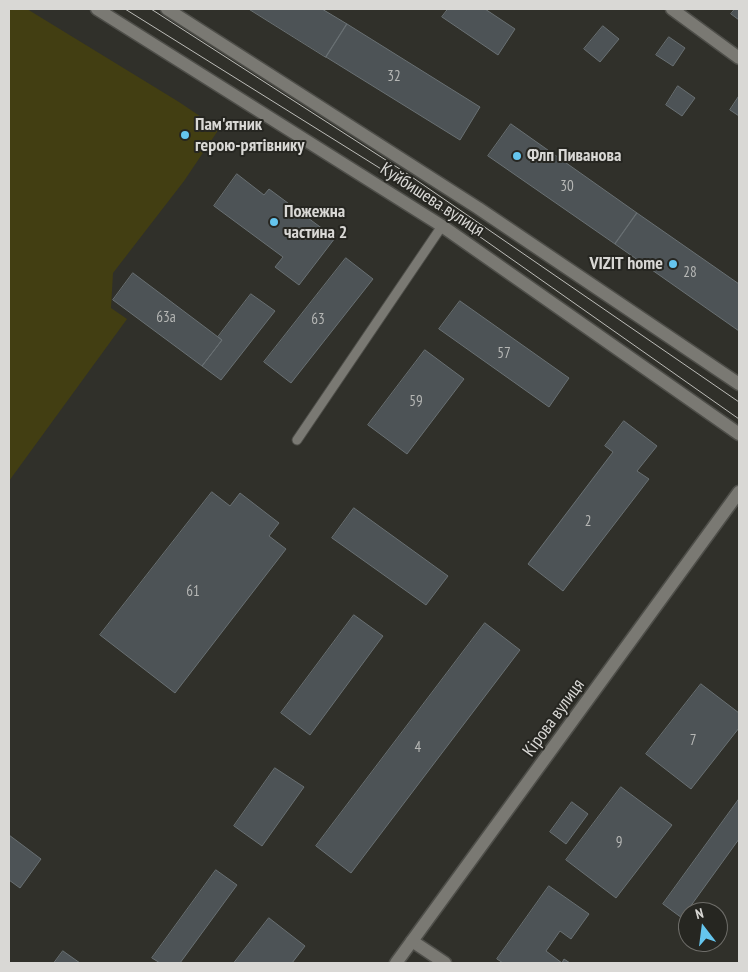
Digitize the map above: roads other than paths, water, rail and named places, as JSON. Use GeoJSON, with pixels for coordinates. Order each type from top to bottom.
{"type":"FeatureCollection","features":[{"type":"Feature","properties":{"kind":"main road","name":"Куйбишева вулиця"},"geometry":{"type":"LineString","coordinates":[[97,9],[442,226],[739,434]]}},
{"type":"Feature","properties":{"kind":"main road","name":"Куйбишева вулиця"},"geometry":{"type":"LineString","coordinates":[[167,9],[478,208],[739,384]]}},
{"type":"Feature","properties":{"kind":"main road"},"geometry":{"type":"LineString","coordinates":[[672,9],[739,58]]}},
{"type":"Feature","properties":{"kind":"main road","name":"Кірова вулиця"},"geometry":{"type":"LineString","coordinates":[[396,963],[739,492]]}},
{"type":"Feature","properties":{"kind":"main road"},"geometry":{"type":"LineString","coordinates":[[412,941],[445,963]]}},
{"type":"Feature","properties":{"kind":"lane"},"geometry":{"type":"LineString","coordinates":[[297,440],[442,226]]}},
{"type":"Feature","properties":{"kind":"tram line"},"geometry":{"type":"LineString","coordinates":[[125,9],[402,182],[739,419]]}},
{"type":"Feature","properties":{"kind":"tram line"},"geometry":{"type":"LineString","coordinates":[[151,9],[406,173],[739,402]]}},
{"type":"Feature","properties":{"kind":"place","name":"Пам'ятник герою-рятівнику"},"geometry":{"type":"Point","coordinates":[185,135]}},
{"type":"Feature","properties":{"kind":"place","name":"Флп Пиванова"},"geometry":{"type":"Point","coordinates":[517,156]}},
{"type":"Feature","properties":{"kind":"place","name":"Пожежна частина 2"},"geometry":{"type":"Point","coordinates":[274,222]}},
{"type":"Feature","properties":{"kind":"place","name":"VIZIT home"},"geometry":{"type":"Point","coordinates":[673,264]}}]}
